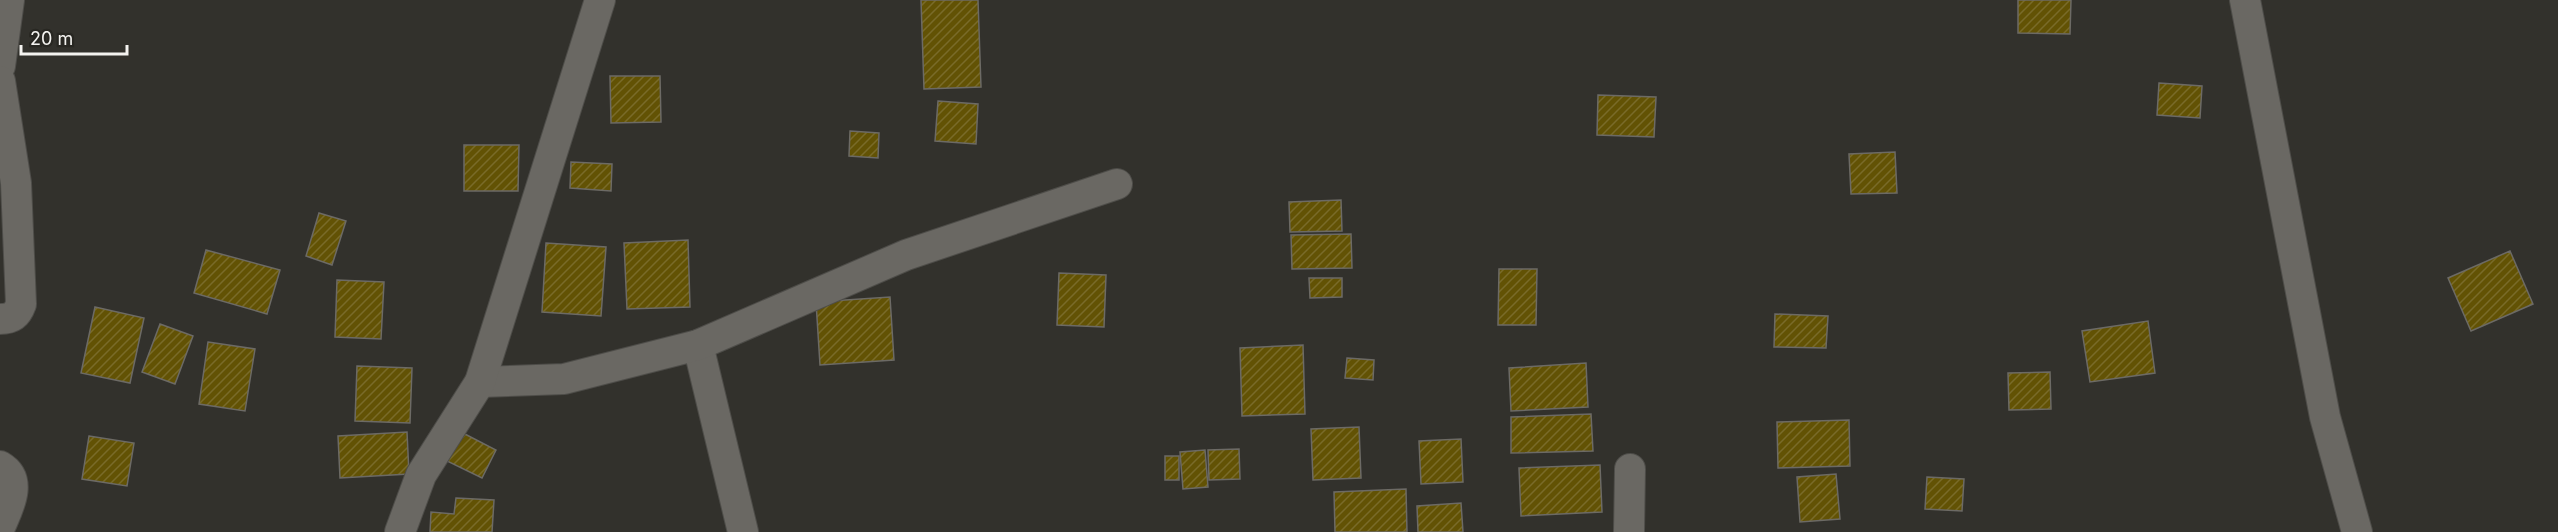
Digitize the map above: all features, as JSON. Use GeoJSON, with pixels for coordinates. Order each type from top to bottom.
{"type":"FeatureCollection","features":[{"type":"Feature","properties":{"kind":"street"},"geometry":{"type":"LineString","coordinates":[[0,66],[9,0]]}},
{"type":"Feature","properties":{"kind":"street"},"geometry":{"type":"LineString","coordinates":[[400,532],[421,475],[480,382],[600,0]]}},
{"type":"Feature","properties":{"kind":"street"},"geometry":{"type":"LineString","coordinates":[[2245,0],[2325,417],[2357,532]]}},
{"type":"Feature","properties":{"kind":"street"},"geometry":{"type":"LineString","coordinates":[[0,81],[16,183],[21,304],[13,317],[0,319]]}},
{"type":"Feature","properties":{"kind":"street"},"geometry":{"type":"LineString","coordinates":[[480,382],[564,379],[698,345],[906,255],[1117,184]]}},
{"type":"Feature","properties":{"kind":"street"},"geometry":{"type":"LineString","coordinates":[[698,345],[743,532]]}},
{"type":"Feature","properties":{"kind":"street"},"geometry":{"type":"LineString","coordinates":[[0,466],[10,475],[14,486],[13,495],[0,527]]}},
{"type":"Feature","properties":{"kind":"street"},"geometry":{"type":"LineString","coordinates":[[1629,532],[1630,469]]}},
{"type":"Feature","properties":{"kind":"building"},"geometry":{"type":"Polygon","coordinates":[[[921,0],[978,0],[981,87],[924,89],[921,0]]]}},
{"type":"Feature","properties":{"kind":"building"},"geometry":{"type":"Polygon","coordinates":[[[2018,0],[2071,0],[2070,34],[2018,33],[2018,0]]]}},
{"type":"Feature","properties":{"kind":"building"},"geometry":{"type":"Polygon","coordinates":[[[610,76],[660,76],[661,122],[611,123],[610,76]]]}},
{"type":"Feature","properties":{"kind":"building"},"geometry":{"type":"Polygon","coordinates":[[[2159,83],[2202,86],[2200,118],[2157,115],[2159,83]]]}},
{"type":"Feature","properties":{"kind":"building"},"geometry":{"type":"Polygon","coordinates":[[[1598,95],[1656,97],[1654,137],[1597,135],[1598,95]]]}},
{"type":"Feature","properties":{"kind":"building"},"geometry":{"type":"Polygon","coordinates":[[[938,101],[978,104],[976,144],[935,141],[938,101]]]}},
{"type":"Feature","properties":{"kind":"building"},"geometry":{"type":"Polygon","coordinates":[[[850,131],[879,133],[878,158],[849,156],[850,131]]]}},
{"type":"Feature","properties":{"kind":"building"},"geometry":{"type":"Polygon","coordinates":[[[464,145],[519,145],[518,191],[464,191],[464,145]]]}},
{"type":"Feature","properties":{"kind":"building"},"geometry":{"type":"Polygon","coordinates":[[[1895,152],[1897,193],[1851,194],[1849,154],[1895,152]]]}},
{"type":"Feature","properties":{"kind":"building"},"geometry":{"type":"Polygon","coordinates":[[[571,162],[612,164],[611,191],[570,188],[571,162]]]}},
{"type":"Feature","properties":{"kind":"building"},"geometry":{"type":"Polygon","coordinates":[[[1341,200],[1342,231],[1290,232],[1289,202],[1341,200]]]}},
{"type":"Feature","properties":{"kind":"building"},"geometry":{"type":"Polygon","coordinates":[[[319,213],[346,221],[332,265],[306,256],[319,213]]]}},
{"type":"Feature","properties":{"kind":"building"},"geometry":{"type":"Polygon","coordinates":[[[1351,234],[1352,268],[1292,269],[1291,235],[1351,234]]]}},
{"type":"Feature","properties":{"kind":"building"},"geometry":{"type":"Polygon","coordinates":[[[688,240],[690,307],[627,309],[624,243],[688,240]]]}},
{"type":"Feature","properties":{"kind":"building"},"geometry":{"type":"Polygon","coordinates":[[[546,243],[606,247],[601,316],[542,312],[546,243]]]}},
{"type":"Feature","properties":{"kind":"building"},"geometry":{"type":"Polygon","coordinates":[[[206,250],[280,270],[267,314],[194,293],[206,250]]]}},
{"type":"Feature","properties":{"kind":"building"},"geometry":{"type":"Polygon","coordinates":[[[2510,251],[2533,304],[2471,331],[2448,278],[2510,251]]]}},
{"type":"Feature","properties":{"kind":"building"},"geometry":{"type":"Polygon","coordinates":[[[1499,269],[1537,269],[1536,325],[1498,325],[1499,269]]]}},
{"type":"Feature","properties":{"kind":"building"},"geometry":{"type":"Polygon","coordinates":[[[1059,273],[1106,275],[1104,327],[1057,325],[1059,273]]]}},
{"type":"Feature","properties":{"kind":"building"},"geometry":{"type":"Polygon","coordinates":[[[1309,278],[1342,278],[1342,297],[1310,298],[1309,278]]]}},
{"type":"Feature","properties":{"kind":"building"},"geometry":{"type":"Polygon","coordinates":[[[337,280],[384,282],[381,339],[335,337],[337,280]]]}},
{"type":"Feature","properties":{"kind":"building"},"geometry":{"type":"Polygon","coordinates":[[[890,297],[894,360],[820,365],[816,302],[890,297]]]}},
{"type":"Feature","properties":{"kind":"building"},"geometry":{"type":"Polygon","coordinates":[[[95,307],[144,318],[130,383],[81,373],[95,307]]]}},
{"type":"Feature","properties":{"kind":"building"},"geometry":{"type":"Polygon","coordinates":[[[1775,314],[1828,316],[1826,348],[1774,347],[1775,314]]]}},
{"type":"Feature","properties":{"kind":"building"},"geometry":{"type":"Polygon","coordinates":[[[2148,321],[2155,373],[2090,382],[2082,331],[2148,321]]]}},
{"type":"Feature","properties":{"kind":"building"},"geometry":{"type":"Polygon","coordinates":[[[160,324],[193,336],[175,384],[142,372],[160,324]]]}},
{"type":"Feature","properties":{"kind":"building"},"geometry":{"type":"Polygon","coordinates":[[[208,342],[255,349],[245,411],[199,404],[208,342]]]}},
{"type":"Feature","properties":{"kind":"building"},"geometry":{"type":"Polygon","coordinates":[[[1303,345],[1305,414],[1242,416],[1240,348],[1303,345]]]}},
{"type":"Feature","properties":{"kind":"building"},"geometry":{"type":"Polygon","coordinates":[[[1347,358],[1374,360],[1373,380],[1345,378],[1347,358]]]}},
{"type":"Feature","properties":{"kind":"building"},"geometry":{"type":"Polygon","coordinates":[[[1586,363],[1588,407],[1511,411],[1509,368],[1586,363]]]}},
{"type":"Feature","properties":{"kind":"building"},"geometry":{"type":"Polygon","coordinates":[[[357,366],[412,368],[410,423],[355,421],[357,366]]]}},
{"type":"Feature","properties":{"kind":"building"},"geometry":{"type":"Polygon","coordinates":[[[2050,372],[2051,409],[2009,410],[2008,373],[2050,372]]]}},
{"type":"Feature","properties":{"kind":"building"},"geometry":{"type":"Polygon","coordinates":[[[1591,414],[1593,451],[1511,453],[1511,417],[1591,414]]]}},
{"type":"Feature","properties":{"kind":"building"},"geometry":{"type":"Polygon","coordinates":[[[1849,420],[1850,466],[1778,468],[1777,422],[1849,420]]]}},
{"type":"Feature","properties":{"kind":"building"},"geometry":{"type":"Polygon","coordinates":[[[1359,427],[1361,478],[1313,480],[1311,429],[1359,427]]]}},
{"type":"Feature","properties":{"kind":"building"},"geometry":{"type":"Polygon","coordinates":[[[407,432],[409,474],[340,478],[338,436],[407,432]]]}},
{"type":"Feature","properties":{"kind":"building"},"geometry":{"type":"Polygon","coordinates":[[[461,432],[496,450],[482,478],[447,461],[461,432]]]}},
{"type":"Feature","properties":{"kind":"building"},"geometry":{"type":"Polygon","coordinates":[[[89,436],[134,443],[127,486],[82,479],[89,436]]]}},
{"type":"Feature","properties":{"kind":"building"},"geometry":{"type":"Polygon","coordinates":[[[1461,439],[1463,482],[1421,484],[1419,441],[1461,439]]]}},
{"type":"Feature","properties":{"kind":"building"},"geometry":{"type":"Polygon","coordinates":[[[1239,449],[1240,479],[1209,480],[1208,450],[1239,449]]]}},
{"type":"Feature","properties":{"kind":"building"},"geometry":{"type":"Polygon","coordinates":[[[1205,450],[1208,487],[1183,489],[1180,452],[1205,450]]]}},
{"type":"Feature","properties":{"kind":"building"},"geometry":{"type":"Polygon","coordinates":[[[1165,456],[1179,456],[1179,480],[1165,480],[1165,456]]]}},
{"type":"Feature","properties":{"kind":"building"},"geometry":{"type":"Polygon","coordinates":[[[1600,465],[1602,512],[1521,516],[1519,468],[1600,465]]]}},
{"type":"Feature","properties":{"kind":"building"},"geometry":{"type":"Polygon","coordinates":[[[1836,474],[1840,519],[1800,522],[1797,477],[1836,474]]]}},
{"type":"Feature","properties":{"kind":"building"},"geometry":{"type":"Polygon","coordinates":[[[1927,477],[1964,479],[1962,511],[1925,509],[1927,477]]]}},
{"type":"Feature","properties":{"kind":"building"},"geometry":{"type":"Polygon","coordinates":[[[1406,489],[1407,532],[1335,532],[1334,492],[1406,489]]]}},
{"type":"Feature","properties":{"kind":"building"},"geometry":{"type":"Polygon","coordinates":[[[456,498],[494,500],[492,532],[430,532],[431,512],[454,514],[456,498]]]}},
{"type":"Feature","properties":{"kind":"building"},"geometry":{"type":"Polygon","coordinates":[[[1461,503],[1463,532],[1418,532],[1417,506],[1461,503]]]}}]}
